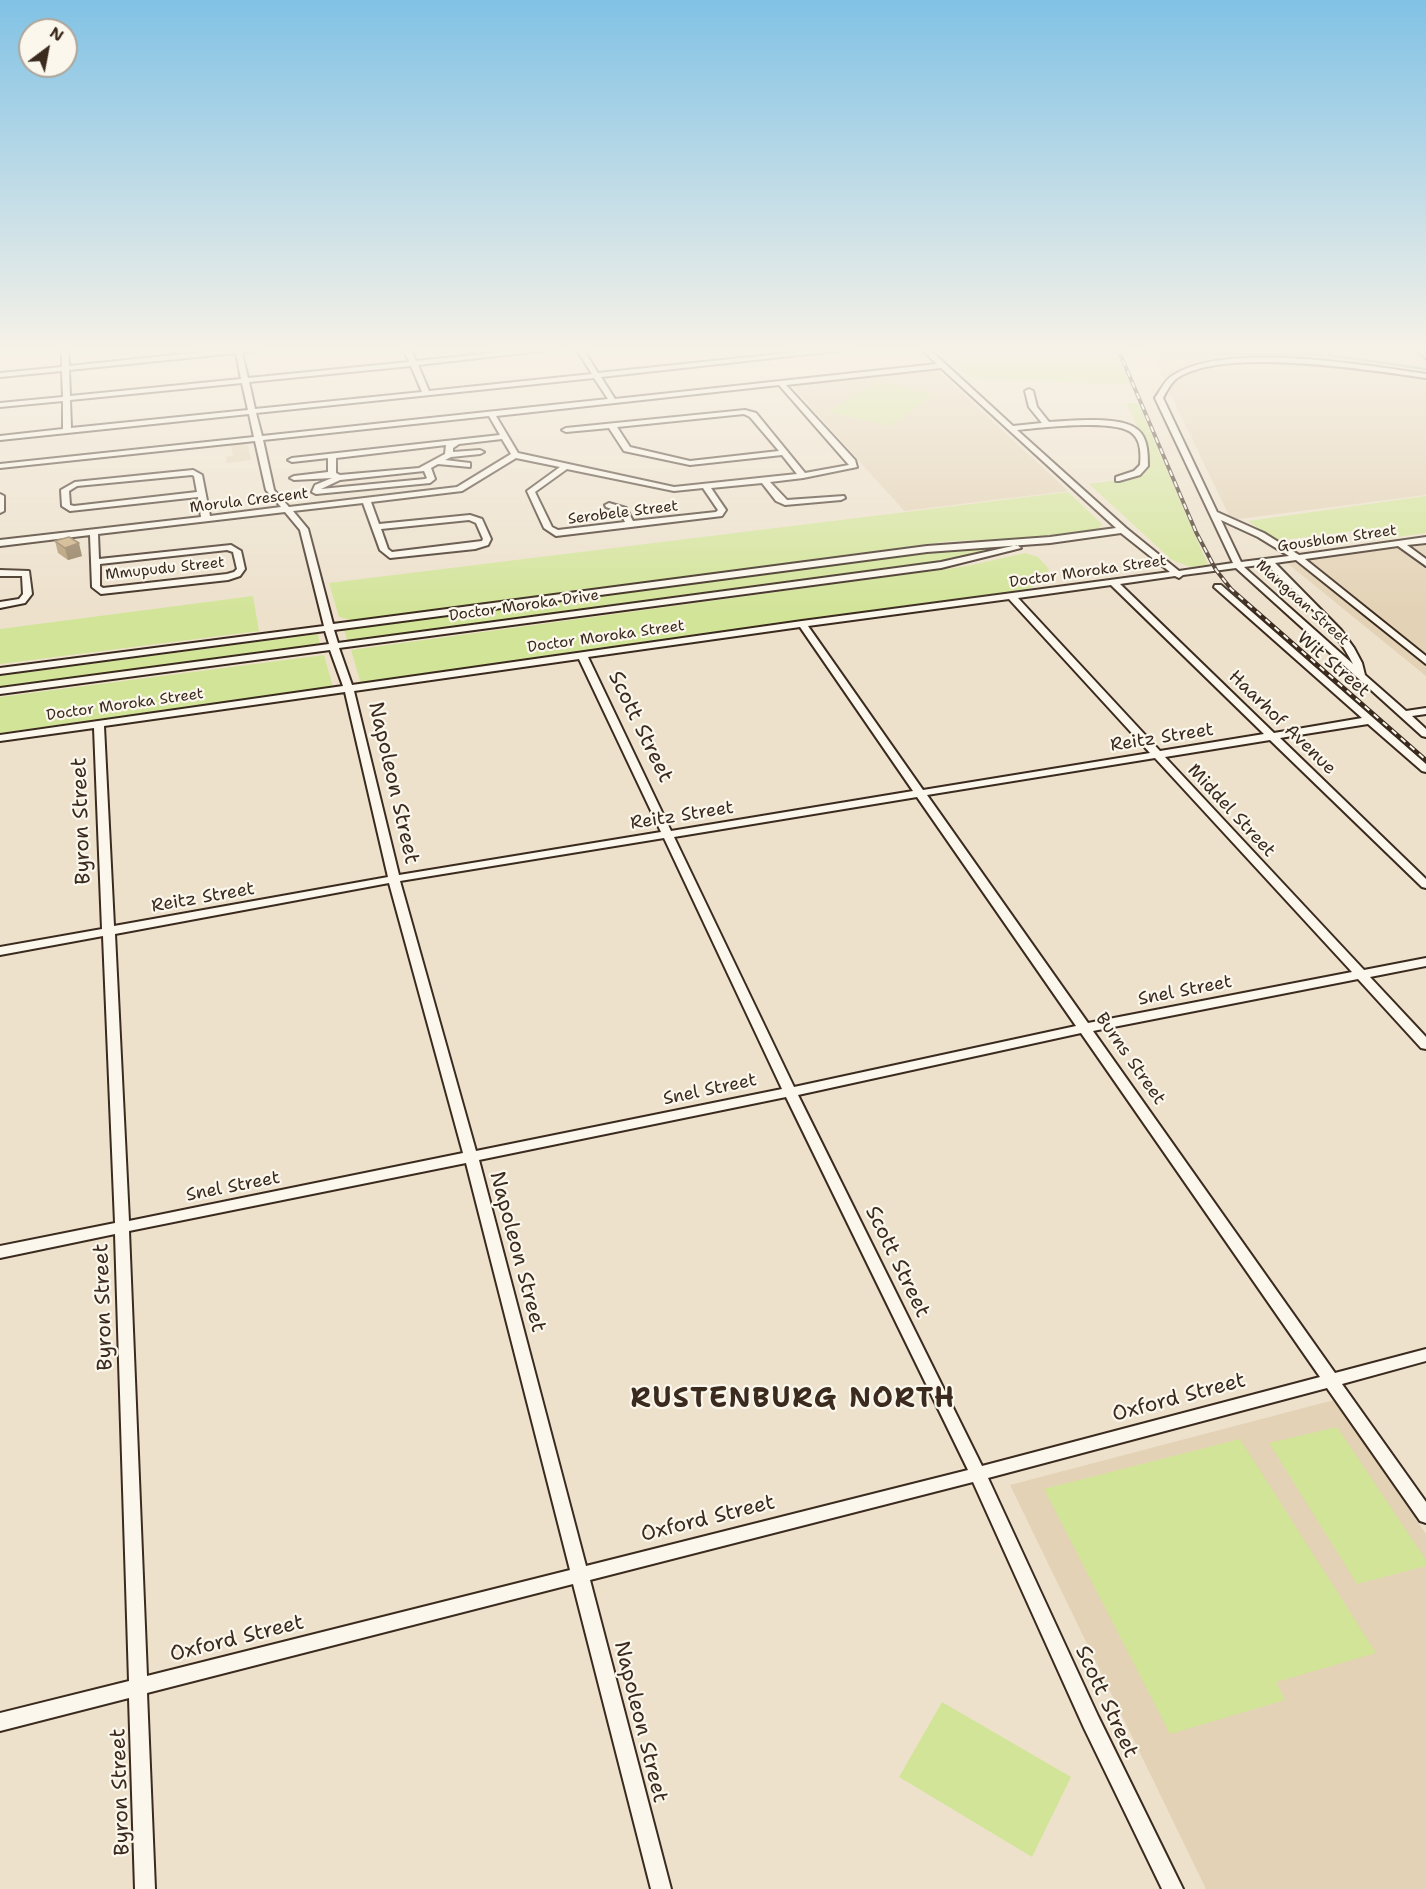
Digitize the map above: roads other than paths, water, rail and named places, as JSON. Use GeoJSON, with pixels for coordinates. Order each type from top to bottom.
{"type":"FeatureCollection","features":[{"type":"Feature","properties":{"kind":"street"},"geometry":{"type":"LineString","coordinates":[[0,465],[264,437]]}},
{"type":"Feature","properties":{"kind":"street"},"geometry":{"type":"LineString","coordinates":[[292,460],[503,437]]}},
{"type":"Feature","properties":{"kind":"street"},"geometry":{"type":"LineString","coordinates":[[504,437],[515,455],[674,489],[803,476],[846,470],[854,465],[829,437]]}},
{"type":"Feature","properties":{"kind":"street"},"geometry":{"type":"LineString","coordinates":[[619,437],[627,449],[679,462],[696,463],[783,453]]}},
{"type":"Feature","properties":{"kind":"street"},"geometry":{"type":"LineString","coordinates":[[770,437],[803,476]]}},
{"type":"Feature","properties":{"kind":"street"},"geometry":{"type":"LineString","coordinates":[[1020,437],[1123,530],[1179,575]]}},
{"type":"Feature","properties":{"kind":"street"},"geometry":{"type":"LineString","coordinates":[[1119,479],[1137,473],[1144,466],[1142,445],[1138,437]]}},
{"type":"Feature","properties":{"kind":"street","name":"Mangaan Street"},"geometry":{"type":"LineString","coordinates":[[1177,437],[1239,567],[1426,734]]}},
{"type":"Feature","properties":{"kind":"street","name":"Napoleon Street"},"geometry":{"type":"LineString","coordinates":[[256,438],[270,490],[304,529],[334,646],[349,689],[394,879],[470,1158],[661,1889]]}},
{"type":"Feature","properties":{"kind":"street"},"geometry":{"type":"LineString","coordinates":[[449,455],[449,447],[456,442]]}},
{"type":"Feature","properties":{"kind":"street"},"geometry":{"type":"LineString","coordinates":[[294,478],[427,468],[449,455],[480,452]]}},
{"type":"Feature","properties":{"kind":"street","name":"Morula Crescent"},"geometry":{"type":"LineString","coordinates":[[0,543],[459,489],[515,455]]}},
{"type":"Feature","properties":{"kind":"street"},"geometry":{"type":"LineString","coordinates":[[332,457],[335,476]]}},
{"type":"Feature","properties":{"kind":"street"},"geometry":{"type":"LineString","coordinates":[[438,462],[466,465]]}},
{"type":"Feature","properties":{"kind":"street","name":"Serobele Street"},"geometry":{"type":"LineString","coordinates":[[566,466],[531,491],[550,530],[566,534],[719,514],[722,510],[706,487]]}},
{"type":"Feature","properties":{"kind":"street"},"geometry":{"type":"LineString","coordinates":[[335,476],[316,488],[316,492],[427,481],[431,479],[427,468]]}},
{"type":"Feature","properties":{"kind":"street"},"geometry":{"type":"LineString","coordinates":[[201,494],[73,508],[66,506],[65,490],[75,484],[188,472],[198,475],[206,519]]}},
{"type":"Feature","properties":{"kind":"street"},"geometry":{"type":"LineString","coordinates":[[764,480],[785,503],[841,498]]}},
{"type":"Feature","properties":{"kind":"street"},"geometry":{"type":"LineString","coordinates":[[0,496],[0,512]]}},
{"type":"Feature","properties":{"kind":"street"},"geometry":{"type":"LineString","coordinates":[[367,501],[385,553],[395,556],[480,545],[488,539],[477,519],[470,517],[377,527]]}},
{"type":"Feature","properties":{"kind":"street"},"geometry":{"type":"LineString","coordinates":[[609,505],[623,510],[631,525]]}},
{"type":"Feature","properties":{"kind":"street"},"geometry":{"type":"LineString","coordinates":[[1213,513],[1261,535],[1297,557],[1426,661]]}},
{"type":"Feature","properties":{"kind":"street","name":"Doctor Moroka Drive"},"geometry":{"type":"LineString","coordinates":[[0,671],[927,549],[1050,540],[1123,530]]}},
{"type":"Feature","properties":{"kind":"street","name":"Mmupudu Street"},"geometry":{"type":"LineString","coordinates":[[94,532],[95,562],[96,587],[106,591],[228,577],[237,574],[241,568],[237,551],[228,547],[95,562]]}},
{"type":"Feature","properties":{"kind":"street"},"geometry":{"type":"LineString","coordinates":[[1092,534],[1142,546]]}},
{"type":"Feature","properties":{"kind":"street","name":"Doctor Moroka Drive"},"geometry":{"type":"LineString","coordinates":[[0,691],[941,565],[1050,540]]}},
{"type":"Feature","properties":{"kind":"street","name":"Gousblom Street"},"geometry":{"type":"LineString","coordinates":[[1216,570],[1426,540]]}},
{"type":"Feature","properties":{"kind":"street"},"geometry":{"type":"LineString","coordinates":[[1400,544],[1426,563]]}},
{"type":"Feature","properties":{"kind":"street"},"geometry":{"type":"LineString","coordinates":[[1269,562],[1319,611],[1357,657],[1361,677]]}},
{"type":"Feature","properties":{"kind":"street","name":"Doctor Moroka Street"},"geometry":{"type":"LineString","coordinates":[[0,738],[802,624],[1216,570]]}},
{"type":"Feature","properties":{"kind":"street"},"geometry":{"type":"LineString","coordinates":[[0,573],[26,573],[28,594],[22,601],[0,605]]}},
{"type":"Feature","properties":{"kind":"street","name":"Haarhof Avenue"},"geometry":{"type":"LineString","coordinates":[[1115,584],[1426,885]]}},
{"type":"Feature","properties":{"kind":"street","name":"Wit Street"},"geometry":{"type":"LineString","coordinates":[[1218,587],[1426,769]]}},
{"type":"Feature","properties":{"kind":"street","name":"Middel Street"},"geometry":{"type":"LineString","coordinates":[[1012,598],[1426,1045]]}},
{"type":"Feature","properties":{"kind":"street","name":"Burns Street"},"geometry":{"type":"LineString","coordinates":[[802,624],[1426,1516]]}},
{"type":"Feature","properties":{"kind":"street","name":"Scott Street"},"geometry":{"type":"LineString","coordinates":[[582,655],[790,1092],[978,1474],[1091,1722],[1173,1889]]}},
{"type":"Feature","properties":{"kind":"street"},"geometry":{"type":"LineString","coordinates":[[1403,714],[1426,711]]}},
{"type":"Feature","properties":{"kind":"street","name":"Reitz Street"},"geometry":{"type":"LineString","coordinates":[[0,951],[394,879],[1371,720]]}},
{"type":"Feature","properties":{"kind":"street","name":"Byron Street"},"geometry":{"type":"LineString","coordinates":[[99,723],[122,1227],[145,1889]]}},
{"type":"Feature","properties":{"kind":"street","name":"Snel Street"},"geometry":{"type":"LineString","coordinates":[[0,1252],[790,1092],[1086,1028],[1426,962]]}},
{"type":"Feature","properties":{"kind":"street","name":"Oxford Street"},"geometry":{"type":"LineString","coordinates":[[0,1722],[978,1474],[1426,1355]]}},
{"type":"Feature","properties":{"kind":"railway"},"geometry":{"type":"LineString","coordinates":[[1156,437],[1196,532],[1216,570],[1231,589],[1426,760]]}},
{"type":"Feature","properties":{"kind":"district","name":"RUSTENBURG NORTH"},"geometry":{"type":"Point","coordinates":[793,1400]}}]}
